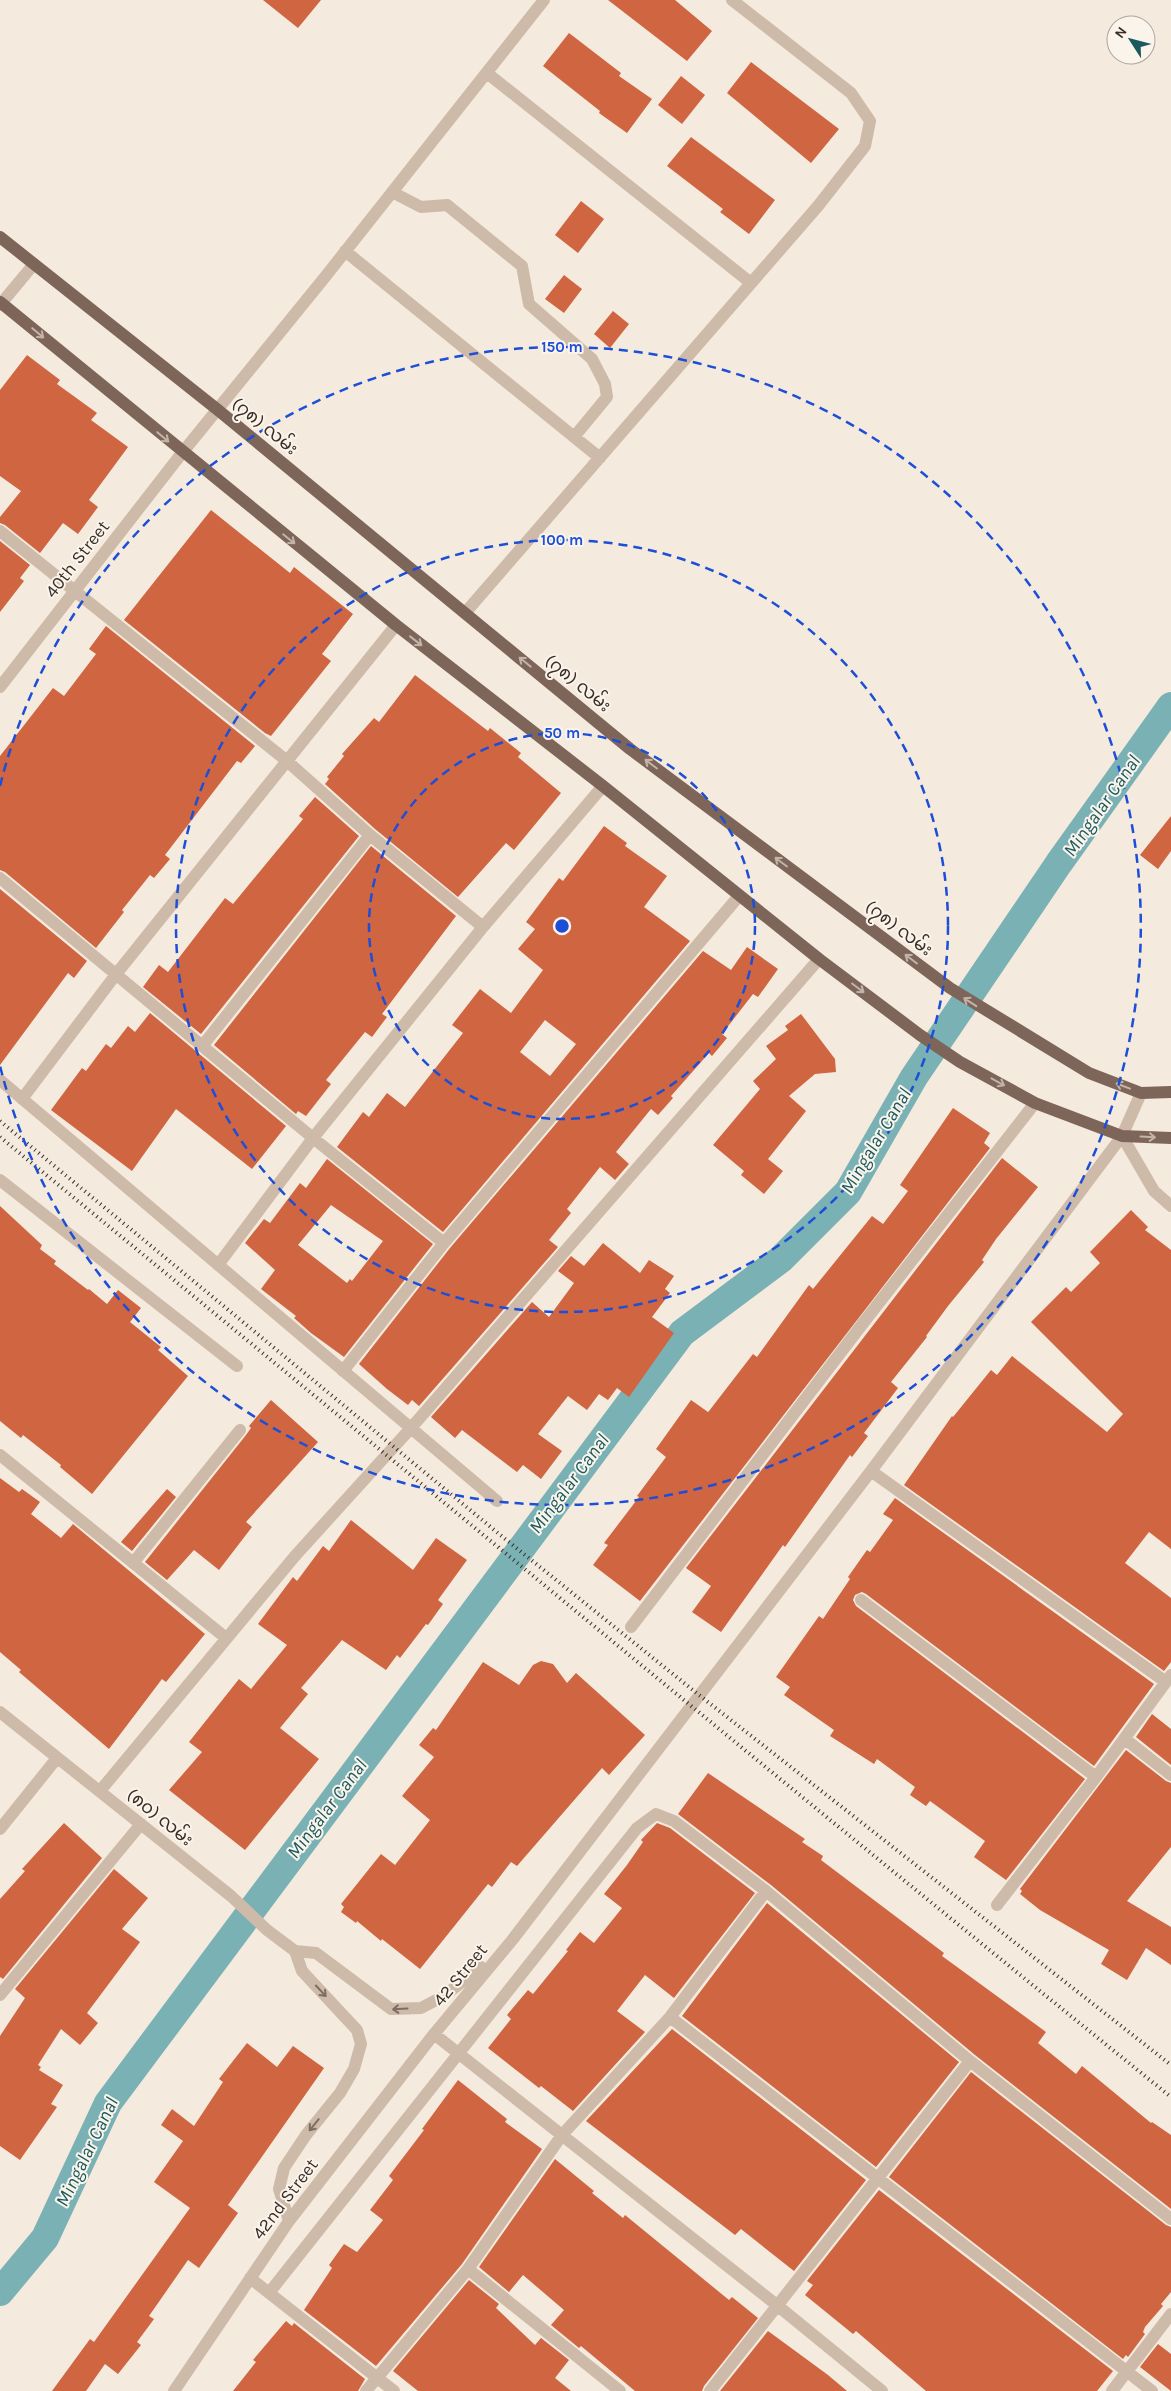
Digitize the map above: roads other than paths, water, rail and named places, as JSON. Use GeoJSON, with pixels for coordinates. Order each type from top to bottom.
{"type":"FeatureCollection","features":[{"type":"Feature","properties":{"kind":"main road","name":"(၇၈) လမ်း"},"geometry":{"type":"LineString","coordinates":[[0,237],[218,410],[630,748],[950,988],[991,1015],[1089,1073],[1141,1093],[1171,1092]]}},
{"type":"Feature","properties":{"kind":"main road"},"geometry":{"type":"LineString","coordinates":[[0,304],[396,625],[603,786],[819,959],[920,1035],[960,1062],[1035,1103],[1122,1136],[1171,1138]]}},
{"type":"Feature","properties":{"kind":"street","name":"40th Street"},"geometry":{"type":"LineString","coordinates":[[0,687],[182,453],[346,251],[544,0]]}},
{"type":"Feature","properties":{"kind":"street"},"geometry":{"type":"LineString","coordinates":[[465,613],[818,206],[865,146],[870,120],[850,93],[732,0]]}},
{"type":"Feature","properties":{"kind":"street"},"geometry":{"type":"LineString","coordinates":[[487,73],[751,283]]}},
{"type":"Feature","properties":{"kind":"street"},"geometry":{"type":"LineString","coordinates":[[392,192],[421,207],[447,204],[522,266],[529,304],[592,358],[605,384],[607,398],[574,437]]}},
{"type":"Feature","properties":{"kind":"street"},"geometry":{"type":"LineString","coordinates":[[346,251],[600,458]]}},
{"type":"Feature","properties":{"kind":"street"},"geometry":{"type":"LineString","coordinates":[[0,304],[34,264]]}},
{"type":"Feature","properties":{"kind":"street"},"geometry":{"type":"LineString","coordinates":[[0,531],[287,761],[370,835],[483,927]]}},
{"type":"Feature","properties":{"kind":"street"},"geometry":{"type":"LineString","coordinates":[[22,1099],[117,973],[396,625]]}},
{"type":"Feature","properties":{"kind":"street"},"geometry":{"type":"LineString","coordinates":[[218,1265],[313,1138],[483,927],[603,786]]}},
{"type":"Feature","properties":{"kind":"street"},"geometry":{"type":"LineString","coordinates":[[203,1045],[370,835]]}},
{"type":"Feature","properties":{"kind":"street"},"geometry":{"type":"LineString","coordinates":[[0,878],[117,973],[313,1138],[444,1243]]}},
{"type":"Feature","properties":{"kind":"street"},"geometry":{"type":"LineString","coordinates":[[343,1371],[444,1243],[740,896]]}},
{"type":"Feature","properties":{"kind":"street"},"geometry":{"type":"LineString","coordinates":[[100,1790],[295,1556],[411,1428],[819,959]]}},
{"type":"Feature","properties":{"kind":"street"},"geometry":{"type":"LineString","coordinates":[[0,1080],[497,1501]]}},
{"type":"Feature","properties":{"kind":"street"},"geometry":{"type":"LineString","coordinates":[[513,1939],[871,1471],[1122,1136],[1141,1093]]}},
{"type":"Feature","properties":{"kind":"street"},"geometry":{"type":"LineString","coordinates":[[631,1626],[1035,1103]]}},
{"type":"Feature","properties":{"kind":"street"},"geometry":{"type":"LineString","coordinates":[[1122,1136],[1154,1191],[1171,1206]]}},
{"type":"Feature","properties":{"kind":"street"},"geometry":{"type":"LineString","coordinates":[[0,1180],[237,1366]]}},
{"type":"Feature","properties":{"kind":"street"},"geometry":{"type":"LineString","coordinates":[[134,1563],[240,1430]]}},
{"type":"Feature","properties":{"kind":"street"},"geometry":{"type":"LineString","coordinates":[[0,1455],[226,1638]]}},
{"type":"Feature","properties":{"kind":"street"},"geometry":{"type":"LineString","coordinates":[[871,1471],[1168,1678],[1125,1739],[997,1905]]}},
{"type":"Feature","properties":{"kind":"street"},"geometry":{"type":"LineString","coordinates":[[860,1600],[1096,1777]]}},
{"type":"Feature","properties":{"kind":"street","name":"(၈၀) လမ်း"},"geometry":{"type":"LineString","coordinates":[[0,1712],[232,1896],[266,1930],[295,1951],[316,1953],[391,2009],[421,2008],[444,1996],[465,1981],[513,1939]]}},
{"type":"Feature","properties":{"kind":"street"},"geometry":{"type":"LineString","coordinates":[[1125,1739],[1171,1775]]}},
{"type":"Feature","properties":{"kind":"street"},"geometry":{"type":"LineString","coordinates":[[0,1829],[57,1758]]}},
{"type":"Feature","properties":{"kind":"street"},"geometry":{"type":"LineString","coordinates":[[269,2293],[637,1828],[656,1814],[674,1821],[766,1891],[970,2061],[1171,2219]]}},
{"type":"Feature","properties":{"kind":"street"},"geometry":{"type":"LineString","coordinates":[[0,1995],[141,1824]]}},
{"type":"Feature","properties":{"kind":"street"},"geometry":{"type":"LineString","coordinates":[[366,2391],[378,2379],[468,2269],[562,2135],[670,2017],[766,1891]]}},
{"type":"Feature","properties":{"kind":"street","name":"42 Street"},"geometry":{"type":"LineString","coordinates":[[434,2034],[513,1939]]}},
{"type":"Feature","properties":{"kind":"street"},"geometry":{"type":"LineString","coordinates":[[289,2221],[279,2189],[284,2168],[306,2135],[340,2093],[354,2069],[361,2044],[357,2030],[302,1971],[295,1951]]}},
{"type":"Feature","properties":{"kind":"street"},"geometry":{"type":"LineString","coordinates":[[670,2017],[1152,2391]]}},
{"type":"Feature","properties":{"kind":"street"},"geometry":{"type":"LineString","coordinates":[[434,2034],[778,2306],[882,2391]]}},
{"type":"Feature","properties":{"kind":"street","name":"42nd Street"},"geometry":{"type":"LineString","coordinates":[[174,2391],[289,2221],[434,2034]]}},
{"type":"Feature","properties":{"kind":"street"},"geometry":{"type":"LineString","coordinates":[[710,2391],[970,2061]]}},
{"type":"Feature","properties":{"kind":"street"},"geometry":{"type":"LineString","coordinates":[[468,2269],[620,2391]]}},
{"type":"Feature","properties":{"kind":"street"},"geometry":{"type":"LineString","coordinates":[[250,2278],[394,2391]]}},
{"type":"Feature","properties":{"kind":"street"},"geometry":{"type":"LineString","coordinates":[[1112,2391],[1171,2314]]}},
{"type":"Feature","properties":{"kind":"waterway","name":"Mingalar Canal"},"geometry":{"type":"LineString","coordinates":[[0,2292],[45,2238],[108,2103],[682,1333],[781,1259],[848,1192],[914,1077],[1059,863],[1171,706]]}},
{"type":"Feature","properties":{"kind":"railway"},"geometry":{"type":"LineString","coordinates":[[0,1121],[504,1538],[699,1695],[1171,2065]]}},
{"type":"Feature","properties":{"kind":"railway"},"geometry":{"type":"LineString","coordinates":[[0,1137],[1171,2097]]}}]}
